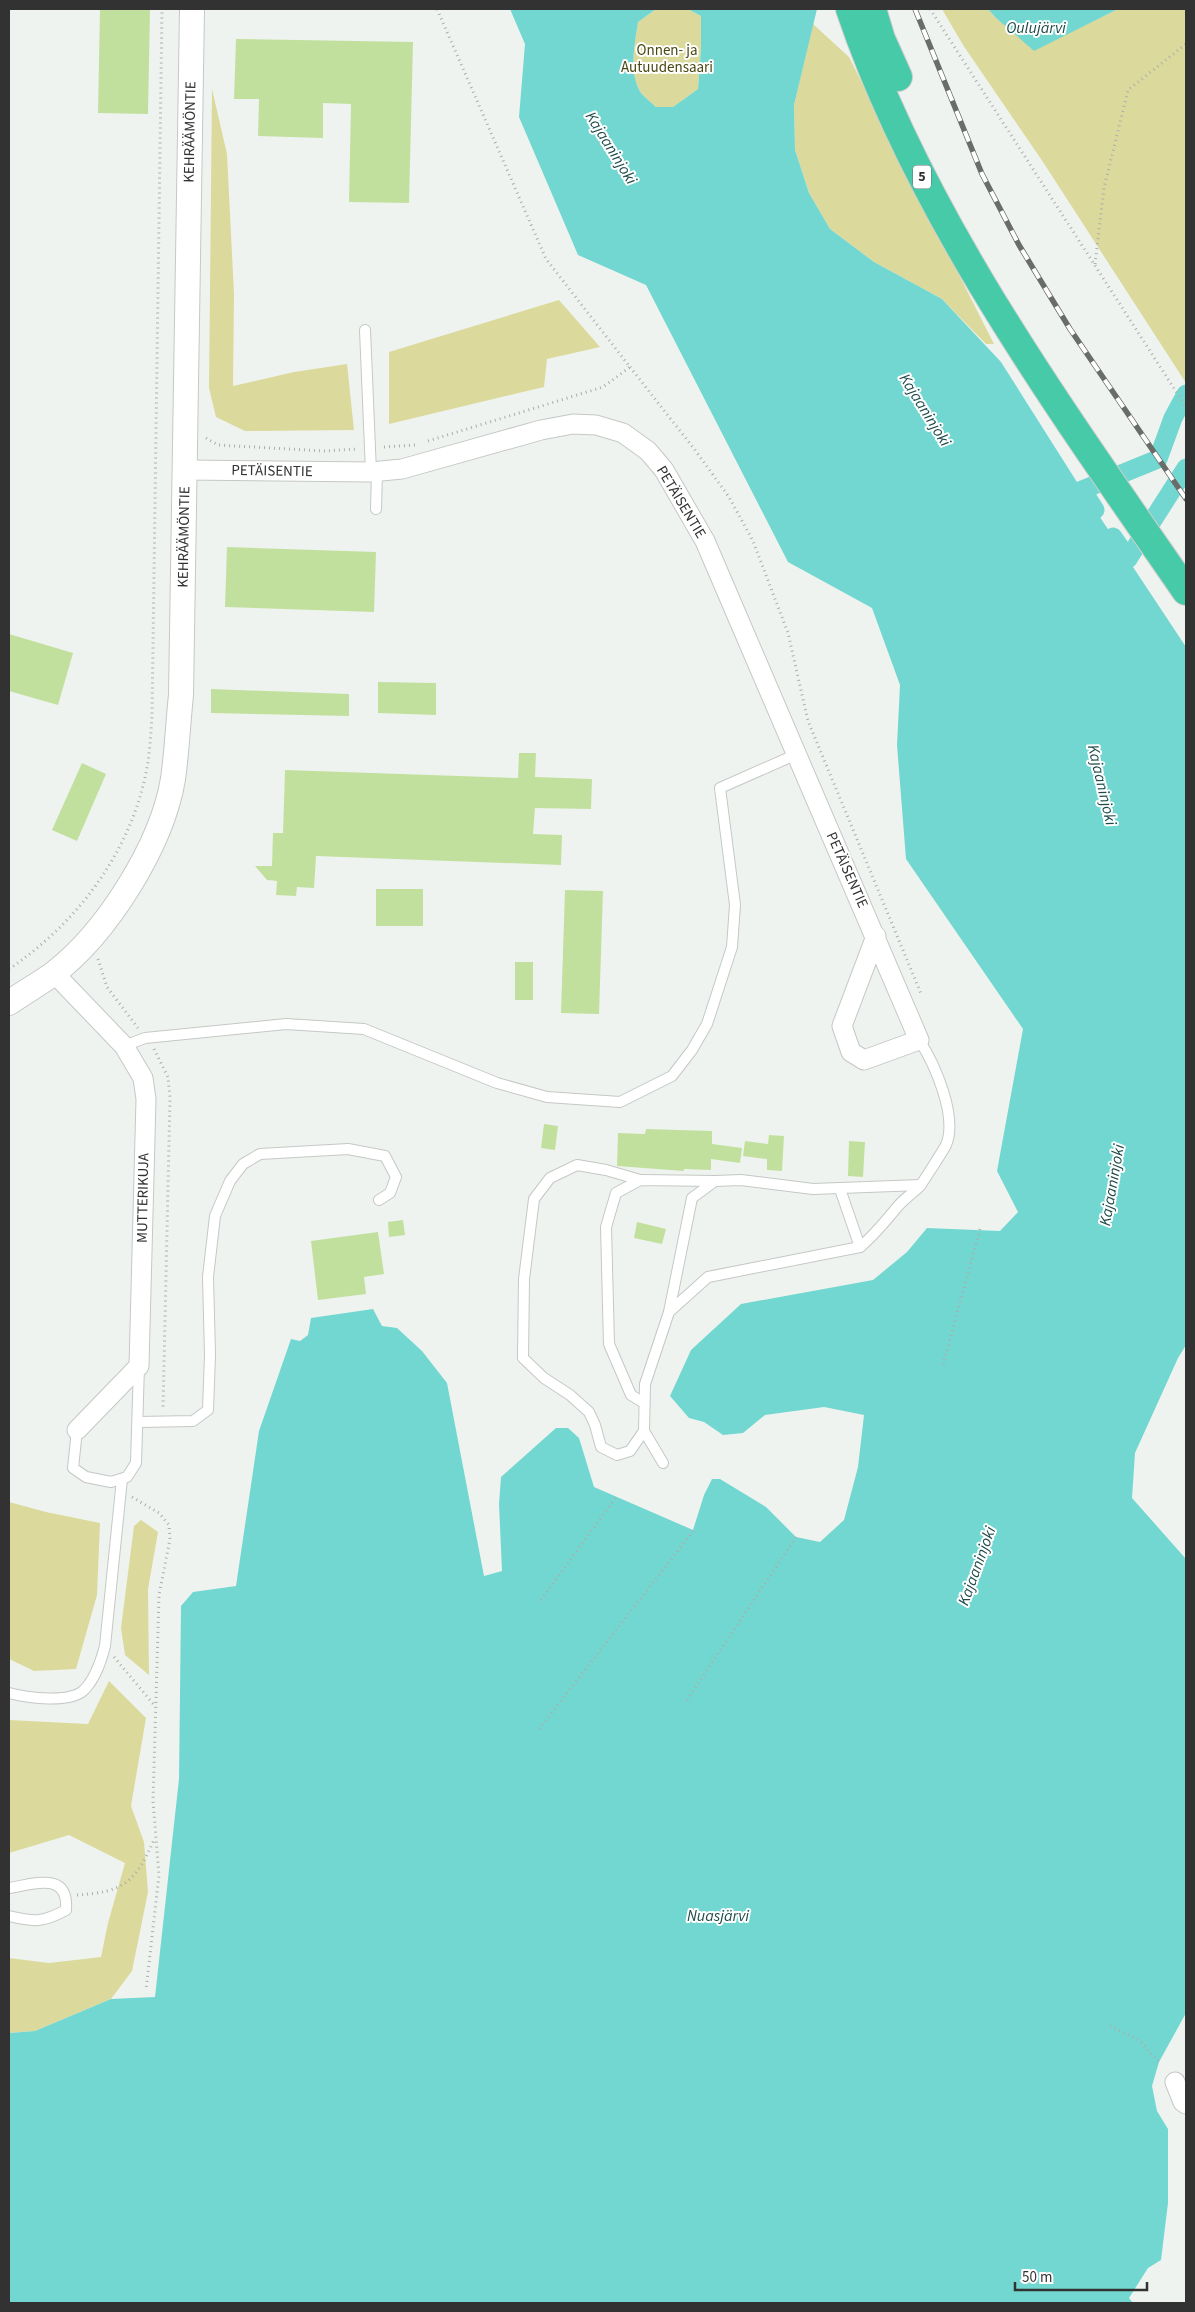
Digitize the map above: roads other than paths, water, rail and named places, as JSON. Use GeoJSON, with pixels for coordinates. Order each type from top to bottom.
{"type":"FeatureCollection","features":[{"type":"Feature","properties":{"kind":"highway","name":"5"},"geometry":{"type":"LineString","coordinates":[[850,9],[872,42],[994,302],[1102,468],[1186,591]]}},
{"type":"Feature","properties":{"kind":"highway","name":"5"},"geometry":{"type":"LineString","coordinates":[[872,9],[872,42]]}},
{"type":"Feature","properties":{"kind":"street","name":"KEHRÄÄMÖNTIE"},"geometry":{"type":"LineString","coordinates":[[9,1003],[54,973],[86,942],[118,903],[150,848],[172,780],[181,695],[192,9]]}},
{"type":"Feature","properties":{"kind":"street","name":"PETÄISENTIE"},"geometry":{"type":"LineString","coordinates":[[186,470],[374,472],[402,469],[541,430],[573,424],[596,425],[623,433],[648,451],[664,470],[705,541],[920,1040]]}},
{"type":"Feature","properties":{"kind":"street"},"geometry":{"type":"LineString","coordinates":[[876,936],[842,1026],[850,1052],[864,1060],[920,1040]]}},
{"type":"Feature","properties":{"kind":"street","name":"MUTTERIKUJA"},"geometry":{"type":"LineString","coordinates":[[54,973],[124,1046],[143,1078],[146,1099],[140,1366]]}},
{"type":"Feature","properties":{"kind":"street"},"geometry":{"type":"LineString","coordinates":[[77,1430],[140,1366]]}},
{"type":"Feature","properties":{"kind":"street"},"geometry":{"type":"LineString","coordinates":[[1175,2082],[1183,2102],[1186,2104]]}},
{"type":"Feature","properties":{"kind":"lane"},"geometry":{"type":"LineString","coordinates":[[366,330],[370,448],[374,472],[376,509]]}},
{"type":"Feature","properties":{"kind":"lane"},"geometry":{"type":"LineString","coordinates":[[124,1046],[145,1038],[286,1024],[364,1029],[498,1083],[547,1097],[620,1102],[672,1076],[692,1050],[707,1024],[732,947],[735,906],[720,788],[797,754]]}},
{"type":"Feature","properties":{"kind":"lane"},"geometry":{"type":"LineString","coordinates":[[669,1312],[708,1277],[860,1247],[878,1232],[899,1205],[921,1185],[946,1145],[949,1125],[946,1102],[930,1056],[920,1040]]}},
{"type":"Feature","properties":{"kind":"lane"},"geometry":{"type":"LineString","coordinates":[[139,1422],[193,1421],[208,1410],[210,1355],[208,1277],[215,1216],[230,1181],[243,1164],[260,1154],[300,1151],[348,1149],[385,1156],[396,1177],[390,1194],[379,1200]]}},
{"type":"Feature","properties":{"kind":"lane"},"geometry":{"type":"LineString","coordinates":[[644,1432],[630,1451],[617,1455],[601,1447],[589,1412],[544,1378],[523,1358],[524,1280],[534,1199],[550,1178],[578,1166],[606,1170],[640,1180],[741,1180],[813,1189],[921,1185]]}},
{"type":"Feature","properties":{"kind":"lane"},"geometry":{"type":"LineString","coordinates":[[640,1180],[616,1194],[606,1227],[607,1283],[610,1344],[631,1395],[644,1403]]}},
{"type":"Feature","properties":{"kind":"lane"},"geometry":{"type":"LineString","coordinates":[[663,1463],[644,1432],[645,1384],[669,1312],[692,1198],[715,1180]]}},
{"type":"Feature","properties":{"kind":"lane"},"geometry":{"type":"LineString","coordinates":[[840,1189],[860,1247]]}},
{"type":"Feature","properties":{"kind":"lane"},"geometry":{"type":"LineString","coordinates":[[77,1430],[73,1468],[86,1477],[111,1482],[127,1477],[136,1463],[140,1366]]}},
{"type":"Feature","properties":{"kind":"lane"},"geometry":{"type":"LineString","coordinates":[[9,1693],[59,1699],[84,1691],[99,1666],[105,1646],[122,1479]]}},
{"type":"Feature","properties":{"kind":"lane"},"geometry":{"type":"LineString","coordinates":[[9,1888],[50,1882],[63,1890],[67,1896],[66,1910],[51,1918],[35,1922],[9,1916]]}},
{"type":"Feature","properties":{"kind":"water","name":"Nuasjärvi"},"geometry":{"type":"Polygon","coordinates":[[[510,9],[656,9],[638,22],[634,49],[635,77],[641,93],[656,107],[673,107],[698,89],[701,16],[688,9],[817,9],[794,105],[795,150],[809,193],[830,229],[874,262],[942,299],[1001,362],[1082,490],[1186,647],[1186,1345],[1178,1358],[1135,1453],[1132,1498],[1186,1559],[1186,2013],[1159,2062],[1152,2086],[1157,2111],[1168,2129],[1168,2203],[1161,2260],[1148,2268],[1129,2298],[1133,2303],[9,2303],[9,2033],[35,2031],[111,1999],[155,1997],[179,1779],[181,1606],[193,1592],[236,1586],[259,1431],[291,1339],[300,1341],[308,1335],[311,1318],[373,1309],[382,1326],[397,1328],[422,1351],[447,1383],[484,1576],[502,1571],[499,1504],[501,1477],[556,1428],[568,1428],[579,1438],[594,1487],[693,1530],[704,1495],[712,1479],[720,1479],[766,1507],[796,1537],[820,1542],[844,1520],[858,1467],[864,1415],[824,1407],[765,1415],[743,1433],[723,1435],[704,1422],[689,1418],[670,1396],[691,1350],[741,1304],[873,1280],[907,1252],[927,1228],[1000,1231],[1018,1212],[997,1171],[1023,1029],[906,859],[897,745],[900,685],[872,608],[788,562],[646,285],[578,255],[519,117],[525,44],[510,9]]]}},
{"type":"Feature","properties":{"kind":"water","name":"Oulujärvi"},"geometry":{"type":"Polygon","coordinates":[[[988,9],[1118,9],[1034,51],[988,9]]]}},
{"type":"Feature","properties":{"kind":"waterway"},"geometry":{"type":"LineString","coordinates":[[1095,510],[1082,490],[1158,459],[1173,418],[1186,394]]}},
{"type":"Feature","properties":{"kind":"waterway"},"geometry":{"type":"LineString","coordinates":[[1113,537],[1128,559],[1186,468]]}},
{"type":"Feature","properties":{"kind":"railway"},"geometry":{"type":"LineString","coordinates":[[915,9],[982,174],[1019,245],[1070,329],[1186,499]]}},
{"type":"Feature","properties":{"kind":"park label","name":"Onnen- ja Autuudensaari"},"geometry":{"type":"Point","coordinates":[667,58]}},
{"type":"Feature","properties":{"kind":"water label","name":"Kajaaninjoki"},"geometry":{"type":"Point","coordinates":[611,148]}},
{"type":"Feature","properties":{"kind":"water label","name":"Kajaaninjoki"},"geometry":{"type":"Point","coordinates":[925,410]}},
{"type":"Feature","properties":{"kind":"water label","name":"Kajaaninjoki"},"geometry":{"type":"Point","coordinates":[1102,785]}},
{"type":"Feature","properties":{"kind":"water label","name":"Kajaaninjoki"},"geometry":{"type":"Point","coordinates":[1112,1185]}},
{"type":"Feature","properties":{"kind":"water label","name":"Kajaaninjoki"},"geometry":{"type":"Point","coordinates":[977,1566]}}]}
